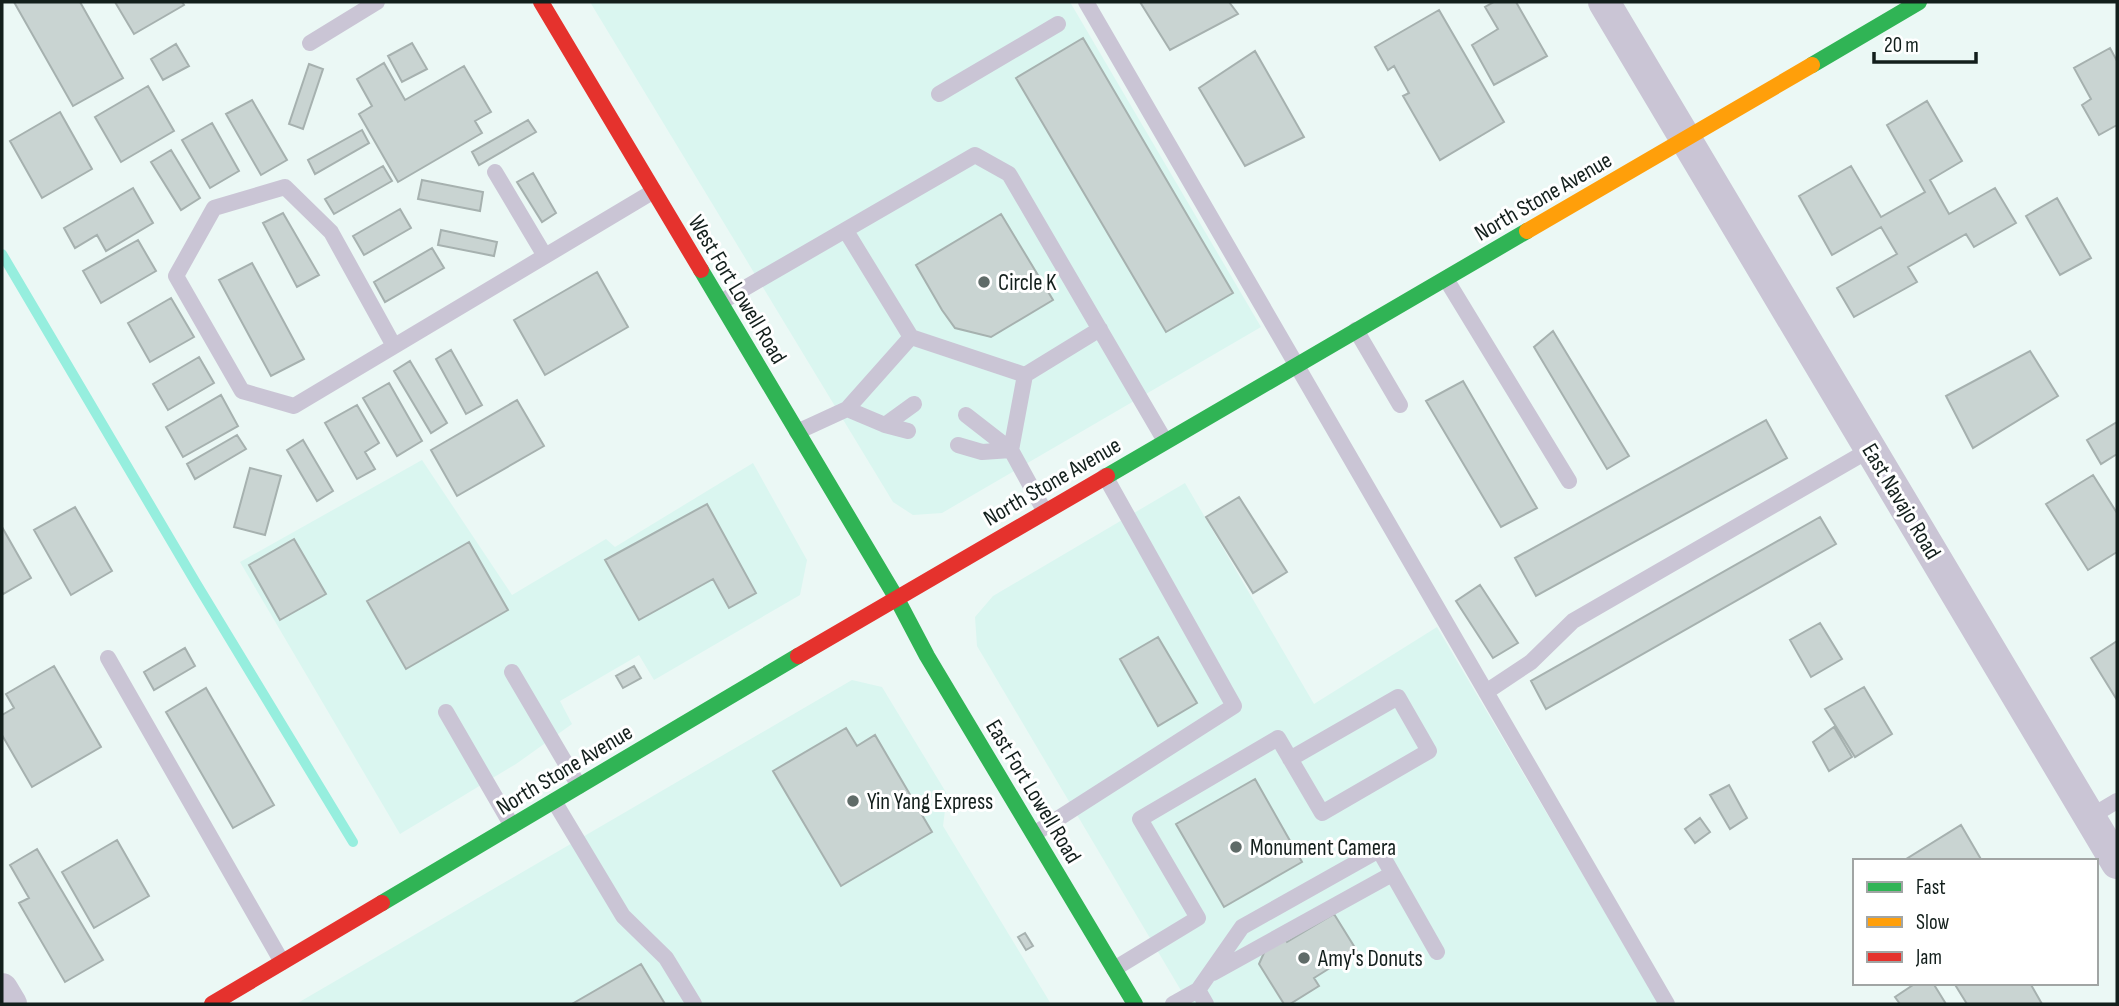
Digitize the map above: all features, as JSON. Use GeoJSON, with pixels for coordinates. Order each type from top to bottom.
{"type":"FeatureCollection","features":[{"type":"Feature","properties":{"kind":"main road","name":"West Fort Lowell Road"},"geometry":{"type":"LineString","coordinates":[[541,2],[897,599]]}},
{"type":"Feature","properties":{"kind":"main road","name":"North Stone Avenue"},"geometry":{"type":"LineString","coordinates":[[212,1004],[1105,476],[1919,2]]}},
{"type":"Feature","properties":{"kind":"main road","name":"East Fort Lowell Road"},"geometry":{"type":"LineString","coordinates":[[897,599],[927,656],[1135,1004]]}},
{"type":"Feature","properties":{"kind":"street","name":"East Navajo Road"},"geometry":{"type":"LineString","coordinates":[[1604,2],[2117,863]]}},
{"type":"Feature","properties":{"kind":"street"},"geometry":{"type":"LineString","coordinates":[[2,989],[11,1004]]}},
{"type":"Feature","properties":{"kind":"lane"},"geometry":{"type":"LineString","coordinates":[[310,43],[377,2]]}},
{"type":"Feature","properties":{"kind":"lane"},"geometry":{"type":"LineString","coordinates":[[1086,2],[1667,1004]]}},
{"type":"Feature","properties":{"kind":"lane"},"geometry":{"type":"LineString","coordinates":[[939,94],[1058,24]]}},
{"type":"Feature","properties":{"kind":"lane"},"geometry":{"type":"LineString","coordinates":[[720,303],[975,155],[1009,174],[1165,441]]}},
{"type":"Feature","properties":{"kind":"lane"},"geometry":{"type":"LineString","coordinates":[[495,172],[545,256]]}},
{"type":"Feature","properties":{"kind":"lane"},"geometry":{"type":"LineString","coordinates":[[394,346],[331,232],[285,187],[215,208],[176,276],[242,391],[294,406],[654,191]]}},
{"type":"Feature","properties":{"kind":"lane"},"geometry":{"type":"LineString","coordinates":[[846,231],[911,337],[1025,375]]}},
{"type":"Feature","properties":{"kind":"lane"},"geometry":{"type":"LineString","coordinates":[[1446,279],[1569,481]]}},
{"type":"Feature","properties":{"kind":"lane"},"geometry":{"type":"LineString","coordinates":[[1011,450],[1025,375],[1100,329]]}},
{"type":"Feature","properties":{"kind":"lane"},"geometry":{"type":"LineString","coordinates":[[1356,330],[1400,405]]}},
{"type":"Feature","properties":{"kind":"lane"},"geometry":{"type":"LineString","coordinates":[[797,432],[847,409],[911,337]]}},
{"type":"Feature","properties":{"kind":"lane"},"geometry":{"type":"LineString","coordinates":[[885,425],[914,404]]}},
{"type":"Feature","properties":{"kind":"lane"},"geometry":{"type":"LineString","coordinates":[[847,409],[885,425],[908,431]]}},
{"type":"Feature","properties":{"kind":"lane"},"geometry":{"type":"LineString","coordinates":[[966,415],[1011,450],[1045,512]]}},
{"type":"Feature","properties":{"kind":"lane"},"geometry":{"type":"LineString","coordinates":[[958,445],[982,452],[1011,450]]}},
{"type":"Feature","properties":{"kind":"lane"},"geometry":{"type":"LineString","coordinates":[[1486,692],[1531,662],[1573,621],[1871,449]]}},
{"type":"Feature","properties":{"kind":"lane"},"geometry":{"type":"LineString","coordinates":[[1034,834],[1234,706],[1105,476]]}},
{"type":"Feature","properties":{"kind":"lane"},"geometry":{"type":"LineString","coordinates":[[108,658],[282,962]]}},
{"type":"Feature","properties":{"kind":"lane"},"geometry":{"type":"LineString","coordinates":[[512,672],[579,786]]}},
{"type":"Feature","properties":{"kind":"lane"},"geometry":{"type":"LineString","coordinates":[[1114,969],[1198,918],[1140,819],[1278,738],[1290,759],[1322,813],[1429,751],[1398,697],[1290,759]]}},
{"type":"Feature","properties":{"kind":"lane"},"geometry":{"type":"LineString","coordinates":[[446,712],[512,826]]}},
{"type":"Feature","properties":{"kind":"lane"},"geometry":{"type":"LineString","coordinates":[[554,801],[623,916],[666,958],[694,1004]]}},
{"type":"Feature","properties":{"kind":"lane"},"geometry":{"type":"LineString","coordinates":[[2090,817],[2117,801]]}},
{"type":"Feature","properties":{"kind":"lane"},"geometry":{"type":"LineString","coordinates":[[1173,1004],[1202,997],[1208,976],[1242,927],[1378,850],[1437,952]]}},
{"type":"Feature","properties":{"kind":"lane"},"geometry":{"type":"LineString","coordinates":[[1208,976],[1392,874]]}},
{"type":"Feature","properties":{"kind":"shaded area"},"geometry":{"type":"Polygon","coordinates":[[[590,2],[1070,2],[1261,327],[942,513],[913,515],[893,502],[590,2]]]}},
{"type":"Feature","properties":{"kind":"shaded area"},"geometry":{"type":"Polygon","coordinates":[[[422,460],[512,595],[606,539],[615,547],[753,463],[807,560],[800,595],[654,680],[639,655],[560,701],[572,724],[516,764],[400,834],[240,562],[422,460]]]}},
{"type":"Feature","properties":{"kind":"shaded area"},"geometry":{"type":"Polygon","coordinates":[[[1185,483],[1314,704],[1437,627],[1659,1004],[1189,1004],[977,646],[975,617],[993,596],[1185,483]]]}},
{"type":"Feature","properties":{"kind":"shaded area"},"geometry":{"type":"Polygon","coordinates":[[[852,680],[882,687],[947,794],[943,826],[1051,1004],[296,1004],[852,680]]]}},
{"type":"Feature","properties":{"kind":"building"},"geometry":{"type":"Polygon","coordinates":[[[14,2],[80,2],[123,78],[73,106],[14,2]]]}},
{"type":"Feature","properties":{"kind":"building"},"geometry":{"type":"Polygon","coordinates":[[[115,2],[182,2],[184,5],[134,34],[115,2]]]}},
{"type":"Feature","properties":{"kind":"building"},"geometry":{"type":"Polygon","coordinates":[[[1140,2],[1229,2],[1238,14],[1170,50],[1140,2]]]}},
{"type":"Feature","properties":{"kind":"building"},"geometry":{"type":"Polygon","coordinates":[[[1494,2],[1516,2],[1547,56],[1494,85],[1472,45],[1498,29],[1485,7],[1494,2]]]}},
{"type":"Feature","properties":{"kind":"building"},"geometry":{"type":"Polygon","coordinates":[[[1439,10],[1504,122],[1440,160],[1403,96],[1409,93],[1394,66],[1388,70],[1375,47],[1439,10]]]}},
{"type":"Feature","properties":{"kind":"building"},"geometry":{"type":"Polygon","coordinates":[[[1083,38],[1233,293],[1166,332],[1016,78],[1083,38]]]}},
{"type":"Feature","properties":{"kind":"building"},"geometry":{"type":"Polygon","coordinates":[[[412,43],[427,69],[402,82],[388,56],[412,43]]]}},
{"type":"Feature","properties":{"kind":"building"},"geometry":{"type":"Polygon","coordinates":[[[176,44],[189,66],[163,80],[151,59],[176,44]]]}},
{"type":"Feature","properties":{"kind":"building"},"geometry":{"type":"Polygon","coordinates":[[[2110,48],[2117,61],[2117,125],[2099,135],[2082,105],[2091,99],[2074,68],[2110,48]]]}},
{"type":"Feature","properties":{"kind":"building"},"geometry":{"type":"Polygon","coordinates":[[[1255,51],[1304,137],[1245,166],[1199,88],[1255,51]]]}},
{"type":"Feature","properties":{"kind":"building"},"geometry":{"type":"Polygon","coordinates":[[[384,63],[405,100],[464,66],[491,112],[475,121],[482,133],[398,182],[359,114],[372,106],[357,79],[384,63]]]}},
{"type":"Feature","properties":{"kind":"building"},"geometry":{"type":"Polygon","coordinates":[[[309,64],[323,69],[303,129],[289,124],[309,64]]]}},
{"type":"Feature","properties":{"kind":"building"},"geometry":{"type":"Polygon","coordinates":[[[148,86],[174,131],[121,162],[95,117],[148,86]]]}},
{"type":"Feature","properties":{"kind":"building"},"geometry":{"type":"Polygon","coordinates":[[[252,100],[287,160],[261,175],[226,114],[252,100]]]}},
{"type":"Feature","properties":{"kind":"building"},"geometry":{"type":"Polygon","coordinates":[[[1927,101],[1962,161],[1930,180],[1949,214],[1995,188],[2016,223],[1974,247],[1966,234],[1908,267],[1917,282],[1854,317],[1837,288],[1897,254],[1881,227],[1832,255],[1799,196],[1851,166],[1881,217],[1925,192],[1887,125],[1927,101]]]}},
{"type":"Feature","properties":{"kind":"building"},"geometry":{"type":"Polygon","coordinates":[[[60,112],[92,169],[42,198],[10,141],[60,112]]]}},
{"type":"Feature","properties":{"kind":"building"},"geometry":{"type":"Polygon","coordinates":[[[528,120],[536,132],[479,165],[472,152],[528,120]]]}},
{"type":"Feature","properties":{"kind":"building"},"geometry":{"type":"Polygon","coordinates":[[[212,123],[239,171],[210,188],[182,140],[212,123]]]}},
{"type":"Feature","properties":{"kind":"building"},"geometry":{"type":"Polygon","coordinates":[[[362,130],[369,143],[315,174],[308,160],[362,130]]]}},
{"type":"Feature","properties":{"kind":"building"},"geometry":{"type":"Polygon","coordinates":[[[171,150],[200,198],[181,210],[151,162],[171,150]]]}},
{"type":"Feature","properties":{"kind":"building"},"geometry":{"type":"Polygon","coordinates":[[[383,166],[392,181],[334,214],[325,199],[383,166]]]}},
{"type":"Feature","properties":{"kind":"building"},"geometry":{"type":"Polygon","coordinates":[[[533,173],[556,213],[542,222],[517,182],[533,173]]]}},
{"type":"Feature","properties":{"kind":"building"},"geometry":{"type":"Polygon","coordinates":[[[422,180],[483,192],[480,211],[418,199],[422,180]]]}},
{"type":"Feature","properties":{"kind":"building"},"geometry":{"type":"Polygon","coordinates":[[[133,188],[153,223],[106,251],[97,235],[75,248],[64,228],[133,188]]]}},
{"type":"Feature","properties":{"kind":"building"},"geometry":{"type":"Polygon","coordinates":[[[2057,198],[2091,258],[2060,275],[2026,216],[2057,198]]]}},
{"type":"Feature","properties":{"kind":"building"},"geometry":{"type":"Polygon","coordinates":[[[400,209],[411,228],[364,255],[353,236],[400,209]]]}},
{"type":"Feature","properties":{"kind":"building"},"geometry":{"type":"Polygon","coordinates":[[[283,213],[319,275],[297,287],[263,223],[283,213]]]}},
{"type":"Feature","properties":{"kind":"building","name":"Circle K"},"geometry":{"type":"Polygon","coordinates":[[[1001,214],[1053,300],[991,337],[955,328],[916,265],[1001,214]]]}},
{"type":"Feature","properties":{"kind":"building"},"geometry":{"type":"Polygon","coordinates":[[[441,230],[497,242],[494,256],[438,245],[441,230]]]}},
{"type":"Feature","properties":{"kind":"building"},"geometry":{"type":"Polygon","coordinates":[[[138,240],[156,271],[101,303],[83,271],[138,240]]]}},
{"type":"Feature","properties":{"kind":"building"},"geometry":{"type":"Polygon","coordinates":[[[432,248],[444,268],[385,302],[374,282],[432,248]]]}},
{"type":"Feature","properties":{"kind":"building"},"geometry":{"type":"Polygon","coordinates":[[[252,263],[304,359],[271,376],[219,280],[252,263]]]}},
{"type":"Feature","properties":{"kind":"building"},"geometry":{"type":"Polygon","coordinates":[[[597,272],[628,327],[545,375],[514,320],[597,272]]]}},
{"type":"Feature","properties":{"kind":"building"},"geometry":{"type":"Polygon","coordinates":[[[171,298],[194,337],[150,362],[128,323],[171,298]]]}},
{"type":"Feature","properties":{"kind":"building"},"geometry":{"type":"Polygon","coordinates":[[[1553,331],[1629,456],[1607,469],[1534,347],[1553,331]]]}},
{"type":"Feature","properties":{"kind":"building"},"geometry":{"type":"Polygon","coordinates":[[[451,350],[482,405],[466,414],[436,359],[451,350]]]}},
{"type":"Feature","properties":{"kind":"building"},"geometry":{"type":"Polygon","coordinates":[[[2030,351],[2058,396],[1973,448],[1946,396],[2030,351]]]}},
{"type":"Feature","properties":{"kind":"building"},"geometry":{"type":"Polygon","coordinates":[[[199,357],[214,383],[168,410],[153,384],[199,357]]]}},
{"type":"Feature","properties":{"kind":"building"},"geometry":{"type":"Polygon","coordinates":[[[410,361],[447,423],[431,433],[394,371],[410,361]]]}},
{"type":"Feature","properties":{"kind":"building"},"geometry":{"type":"Polygon","coordinates":[[[1463,381],[1537,508],[1501,527],[1426,401],[1463,381]]]}},
{"type":"Feature","properties":{"kind":"building"},"geometry":{"type":"Polygon","coordinates":[[[389,383],[422,441],[397,456],[363,398],[389,383]]]}},
{"type":"Feature","properties":{"kind":"building"},"geometry":{"type":"Polygon","coordinates":[[[221,395],[238,426],[183,457],[166,427],[221,395]]]}},
{"type":"Feature","properties":{"kind":"building"},"geometry":{"type":"Polygon","coordinates":[[[517,400],[544,446],[457,496],[431,450],[517,400]]]}},
{"type":"Feature","properties":{"kind":"building"},"geometry":{"type":"Polygon","coordinates":[[[357,405],[379,443],[365,452],[375,469],[357,479],[325,423],[357,405]]]}},
{"type":"Feature","properties":{"kind":"building"},"geometry":{"type":"Polygon","coordinates":[[[1766,420],[1787,458],[1536,596],[1515,558],[1766,420]]]}},
{"type":"Feature","properties":{"kind":"building"},"geometry":{"type":"Polygon","coordinates":[[[2117,422],[2117,454],[2101,464],[2087,440],[2117,422]]]}},
{"type":"Feature","properties":{"kind":"building"},"geometry":{"type":"Polygon","coordinates":[[[237,435],[246,449],[195,479],[187,464],[237,435]]]}},
{"type":"Feature","properties":{"kind":"building"},"geometry":{"type":"Polygon","coordinates":[[[303,440],[333,491],[317,501],[287,450],[303,440]]]}},
{"type":"Feature","properties":{"kind":"building"},"geometry":{"type":"Polygon","coordinates":[[[250,468],[281,476],[265,535],[234,527],[250,468]]]}},
{"type":"Feature","properties":{"kind":"building"},"geometry":{"type":"Polygon","coordinates":[[[2093,475],[2117,513],[2117,552],[2088,570],[2046,504],[2093,475]]]}},
{"type":"Feature","properties":{"kind":"building"},"geometry":{"type":"Polygon","coordinates":[[[1239,497],[1287,572],[1253,593],[1206,517],[1239,497]]]}},
{"type":"Feature","properties":{"kind":"building"},"geometry":{"type":"Polygon","coordinates":[[[707,504],[756,593],[729,608],[713,579],[639,620],[605,560],[707,504]]]}},
{"type":"Feature","properties":{"kind":"building"},"geometry":{"type":"Polygon","coordinates":[[[75,507],[112,571],[71,595],[34,530],[75,507]]]}},
{"type":"Feature","properties":{"kind":"building"},"geometry":{"type":"Polygon","coordinates":[[[1820,517],[1836,544],[1546,709],[1531,681],[1820,517]]]}},
{"type":"Feature","properties":{"kind":"building"},"geometry":{"type":"Polygon","coordinates":[[[2,527],[31,578],[3,594],[2,592],[2,527]]]}},
{"type":"Feature","properties":{"kind":"building"},"geometry":{"type":"Polygon","coordinates":[[[294,539],[326,594],[280,620],[249,565],[294,539]]]}},
{"type":"Feature","properties":{"kind":"building"},"geometry":{"type":"Polygon","coordinates":[[[469,542],[508,610],[406,669],[367,601],[469,542]]]}},
{"type":"Feature","properties":{"kind":"building"},"geometry":{"type":"Polygon","coordinates":[[[1480,585],[1518,643],[1493,658],[1456,601],[1480,585]]]}},
{"type":"Feature","properties":{"kind":"building"},"geometry":{"type":"Polygon","coordinates":[[[1820,623],[1842,659],[1811,677],[1790,640],[1820,623]]]}},
{"type":"Feature","properties":{"kind":"building"},"geometry":{"type":"Polygon","coordinates":[[[1158,637],[1197,703],[1158,726],[1120,659],[1158,637]]]}},
{"type":"Feature","properties":{"kind":"building"},"geometry":{"type":"Polygon","coordinates":[[[2117,641],[2117,700],[2091,658],[2117,641]]]}},
{"type":"Feature","properties":{"kind":"building"},"geometry":{"type":"Polygon","coordinates":[[[185,648],[195,666],[154,690],[144,672],[185,648]]]}},
{"type":"Feature","properties":{"kind":"building"},"geometry":{"type":"Polygon","coordinates":[[[54,666],[101,747],[32,787],[2,735],[2,715],[14,708],[6,694],[54,666]]]}},
{"type":"Feature","properties":{"kind":"building"},"geometry":{"type":"Polygon","coordinates":[[[634,666],[641,678],[623,688],[616,676],[634,666]]]}},
{"type":"Feature","properties":{"kind":"building"},"geometry":{"type":"Polygon","coordinates":[[[1864,687],[1892,734],[1855,757],[1825,709],[1864,687]]]}},
{"type":"Feature","properties":{"kind":"building"},"geometry":{"type":"Polygon","coordinates":[[[206,688],[274,805],[233,828],[166,712],[206,688]]]}},
{"type":"Feature","properties":{"kind":"building"},"geometry":{"type":"Polygon","coordinates":[[[1834,727],[1852,757],[1829,771],[1813,742],[1834,727]]]}},
{"type":"Feature","properties":{"kind":"building","name":"Yin Yang Express"},"geometry":{"type":"Polygon","coordinates":[[[846,728],[857,746],[875,735],[932,832],[841,886],[773,771],[846,728]]]}},
{"type":"Feature","properties":{"kind":"building"},"geometry":{"type":"Polygon","coordinates":[[[1255,779],[1302,862],[1224,907],[1176,824],[1255,779]]]}},
{"type":"Feature","properties":{"kind":"building"},"geometry":{"type":"Polygon","coordinates":[[[1729,785],[1747,818],[1730,829],[1710,795],[1729,785]]]}},
{"type":"Feature","properties":{"kind":"building"},"geometry":{"type":"Polygon","coordinates":[[[1700,818],[1710,832],[1695,843],[1685,829],[1700,818]]]}},
{"type":"Feature","properties":{"kind":"building"},"geometry":{"type":"Polygon","coordinates":[[[1961,825],[1981,859],[1906,859],[1961,825]]]}},
{"type":"Feature","properties":{"kind":"building"},"geometry":{"type":"Polygon","coordinates":[[[117,840],[149,896],[94,928],[62,872],[117,840]]]}},
{"type":"Feature","properties":{"kind":"building"},"geometry":{"type":"Polygon","coordinates":[[[37,849],[103,960],[65,982],[19,903],[29,898],[10,865],[37,849]]]}},
{"type":"Feature","properties":{"kind":"building","name":"Amy's Donuts"},"geometry":{"type":"Polygon","coordinates":[[[1334,914],[1357,951],[1314,978],[1319,986],[1290,1004],[1284,1004],[1259,964],[1267,946],[1283,936],[1287,942],[1334,914]]]}},
{"type":"Feature","properties":{"kind":"building"},"geometry":{"type":"Polygon","coordinates":[[[1025,933],[1033,946],[1026,950],[1018,937],[1025,933]]]}},
{"type":"Feature","properties":{"kind":"building"},"geometry":{"type":"Polygon","coordinates":[[[641,964],[665,1004],[572,1004],[641,964]]]}},
{"type":"Feature","properties":{"kind":"building"},"geometry":{"type":"Polygon","coordinates":[[[1913,985],[1934,985],[1946,1004],[1900,1004],[1895,997],[1913,985]]]}},
{"type":"Feature","properties":{"kind":"building"},"geometry":{"type":"Polygon","coordinates":[[[1955,985],[2031,985],[2042,1004],[1967,1004],[1955,985]]]}},
{"type":"Feature","properties":{"kind":"waterway"},"geometry":{"type":"LineString","coordinates":[[2,254],[353,842]]}},
{"type":"Feature","properties":{"kind":"traffic: fast"},"geometry":{"type":"LineString","coordinates":[[1812,65],[1919,2]]}},
{"type":"Feature","properties":{"kind":"traffic: fast"},"geometry":{"type":"LineString","coordinates":[[1107,476],[1527,231]]}},
{"type":"Feature","properties":{"kind":"traffic: fast"},"geometry":{"type":"LineString","coordinates":[[701,270],[1135,1004]]}},
{"type":"Feature","properties":{"kind":"traffic: fast"},"geometry":{"type":"LineString","coordinates":[[382,903],[798,656]]}},
{"type":"Feature","properties":{"kind":"traffic: slow"},"geometry":{"type":"LineString","coordinates":[[1527,231],[1812,65]]}},
{"type":"Feature","properties":{"kind":"traffic: jam"},"geometry":{"type":"LineString","coordinates":[[541,2],[701,270]]}},
{"type":"Feature","properties":{"kind":"traffic: jam"},"geometry":{"type":"LineString","coordinates":[[798,656],[1107,476]]}},
{"type":"Feature","properties":{"kind":"traffic: jam"},"geometry":{"type":"LineString","coordinates":[[212,1004],[382,903]]}},
{"type":"Feature","properties":{"kind":"place","name":"Circle K"},"geometry":{"type":"Point","coordinates":[984,282]}},
{"type":"Feature","properties":{"kind":"place","name":"Yin Yang Express"},"geometry":{"type":"Point","coordinates":[853,801]}},
{"type":"Feature","properties":{"kind":"place","name":"Monument Camera"},"geometry":{"type":"Point","coordinates":[1236,847]}},
{"type":"Feature","properties":{"kind":"place","name":"Amy's Donuts"},"geometry":{"type":"Point","coordinates":[1304,958]}}]}
